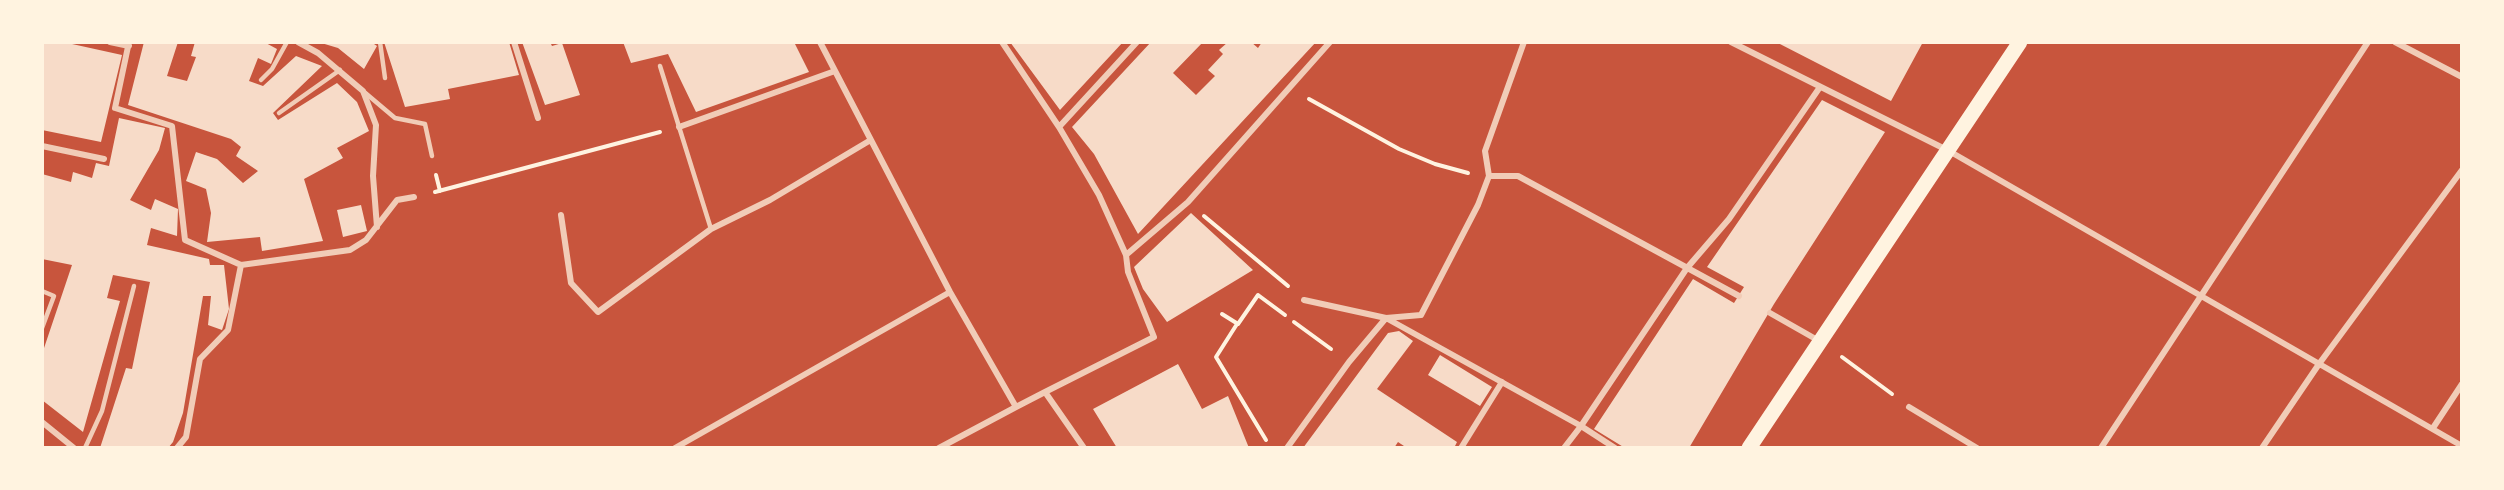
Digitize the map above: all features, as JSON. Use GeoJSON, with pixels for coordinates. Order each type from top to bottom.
{"type":"FeatureCollection","features":[{"type":"Feature","properties":{"kind":"main road"},"geometry":{"type":"LineString","coordinates":[[1749,448],[2020,42]]}},
{"type":"Feature","properties":{"kind":"street"},"geometry":{"type":"LineString","coordinates":[[110,42],[129,44],[115,108],[172,126],[185,240],[241,265],[350,250],[366,240],[397,200],[414,197]]}},
{"type":"Feature","properties":{"kind":"street"},"geometry":{"type":"LineString","coordinates":[[298,42],[318,53],[363,91],[376,125],[373,176],[376,226]]}},
{"type":"Feature","properties":{"kind":"street"},"geometry":{"type":"LineString","coordinates":[[514,42],[538,118]]}},
{"type":"Feature","properties":{"kind":"street"},"geometry":{"type":"LineString","coordinates":[[820,42],[869,141],[950,292],[1016,407]]}},
{"type":"Feature","properties":{"kind":"street"},"geometry":{"type":"LineString","coordinates":[[940,448],[1154,337],[1128,272],[1126,255],[1100,195],[1059,127],[1002,42]]}},
{"type":"Feature","properties":{"kind":"street"},"geometry":{"type":"LineString","coordinates":[[1059,127],[1137,42]]}},
{"type":"Feature","properties":{"kind":"street"},"geometry":{"type":"LineString","coordinates":[[1126,255],[1188,202],[1329,42]]}},
{"type":"Feature","properties":{"kind":"street"},"geometry":{"type":"LineString","coordinates":[[1287,448],[1349,362],[1386,318],[1421,315],[1478,206],[1490,176],[1485,151],[1524,42]]}},
{"type":"Feature","properties":{"kind":"street"},"geometry":{"type":"LineString","coordinates":[[1731,42],[1948,151],[2462,446]]}},
{"type":"Feature","properties":{"kind":"street"},"geometry":{"type":"LineString","coordinates":[[2101,448],[2368,42]]}},
{"type":"Feature","properties":{"kind":"street"},"geometry":{"type":"LineString","coordinates":[[2395,42],[2462,77]]}},
{"type":"Feature","properties":{"kind":"street"},"geometry":{"type":"LineString","coordinates":[[679,127],[835,71]]}},
{"type":"Feature","properties":{"kind":"street"},"geometry":{"type":"LineString","coordinates":[[1564,448],[1688,268],[1729,219],[1820,87]]}},
{"type":"Feature","properties":{"kind":"street"},"geometry":{"type":"LineString","coordinates":[[561,216],[571,283],[598,312],[711,229],[771,200],[869,141]]}},
{"type":"Feature","properties":{"kind":"street"},"geometry":{"type":"LineString","coordinates":[[42,146],[104,159]]}},
{"type":"Feature","properties":{"kind":"street"},"geometry":{"type":"LineString","coordinates":[[2262,448],[2319,364],[2462,170]]}},
{"type":"Feature","properties":{"kind":"street"},"geometry":{"type":"LineString","coordinates":[[1490,176],[1518,176],[1739,296]]}},
{"type":"Feature","properties":{"kind":"street"},"geometry":{"type":"LineString","coordinates":[[177,448],[186,437],[200,359],[228,330],[241,265]]}},
{"type":"Feature","properties":{"kind":"street"},"geometry":{"type":"LineString","coordinates":[[675,448],[950,292]]}},
{"type":"Feature","properties":{"kind":"street"},"geometry":{"type":"LineString","coordinates":[[1304,300],[1386,318],[1581,426],[1615,448]]}},
{"type":"Feature","properties":{"kind":"street"},"geometry":{"type":"LineString","coordinates":[[1770,313],[1821,342]]}},
{"type":"Feature","properties":{"kind":"street"},"geometry":{"type":"LineString","coordinates":[[1461,448],[1502,382]]}},
{"type":"Feature","properties":{"kind":"street"},"geometry":{"type":"LineString","coordinates":[[2433,428],[2462,384]]}},
{"type":"Feature","properties":{"kind":"street"},"geometry":{"type":"LineString","coordinates":[[1045,392],[1084,448]]}},
{"type":"Feature","properties":{"kind":"street"},"geometry":{"type":"LineString","coordinates":[[1909,407],[1977,448]]}},
{"type":"Feature","properties":{"kind":"street"},"geometry":{"type":"LineString","coordinates":[[42,422],[74,448]]}},
{"type":"Feature","properties":{"kind":"lane"},"geometry":{"type":"LineString","coordinates":[[261,80],[272,69],[287,42]]}},
{"type":"Feature","properties":{"kind":"lane"},"geometry":{"type":"LineString","coordinates":[[380,42],[385,78]]}},
{"type":"Feature","properties":{"kind":"lane"},"geometry":{"type":"LineString","coordinates":[[660,66],[711,229]]}},
{"type":"Feature","properties":{"kind":"lane"},"geometry":{"type":"LineString","coordinates":[[279,113],[340,70]]}},
{"type":"Feature","properties":{"kind":"lane"},"geometry":{"type":"LineString","coordinates":[[363,91],[395,118],[425,124],[432,156]]}},
{"type":"Feature","properties":{"kind":"lane"},"geometry":{"type":"LineString","coordinates":[[86,448],[102,411],[134,286]]}},
{"type":"Feature","properties":{"kind":"lane"},"geometry":{"type":"LineString","coordinates":[[42,291],[54,296],[42,328]]}},
{"type":"Feature","properties":{"kind":"path"},"geometry":{"type":"LineString","coordinates":[[1288,87],[1399,149],[1435,164],[1470,174],[1490,176]]}},
{"type":"Feature","properties":{"kind":"path"},"geometry":{"type":"LineString","coordinates":[[414,197],[679,127]]}},
{"type":"Feature","properties":{"kind":"path"},"geometry":{"type":"LineString","coordinates":[[1215,225],[1304,300]]}},
{"type":"Feature","properties":{"kind":"path"},"geometry":{"type":"LineString","coordinates":[[1271,448],[1216,357],[1258,295],[1349,362]]}},
{"type":"Feature","properties":{"kind":"path"},"geometry":{"type":"LineString","coordinates":[[1222,314],[1238,324]]}},
{"type":"Feature","properties":{"kind":"path"},"geometry":{"type":"LineString","coordinates":[[1821,342],[1909,407]]}},
{"type":"Feature","properties":{"kind":"building"},"geometry":{"type":"Polygon","coordinates":[[[42,42],[63,42],[122,55],[101,142],[42,130],[42,42]]]}},
{"type":"Feature","properties":{"kind":"building"},"geometry":{"type":"Polygon","coordinates":[[[144,42],[178,42],[167,76],[187,81],[196,57],[191,56],[195,42],[264,42],[277,49],[271,64],[258,58],[249,81],[263,86],[296,56],[322,66],[273,113],[278,120],[337,83],[357,102],[369,131],[337,148],[343,158],[304,179],[323,241],[262,251],[260,237],[207,242],[211,213],[206,189],[186,181],[196,152],[217,159],[243,183],[258,171],[236,156],[241,147],[231,139],[128,105],[144,42]]]}},
{"type":"Feature","properties":{"kind":"building"},"geometry":{"type":"Polygon","coordinates":[[[318,42],[371,42],[377,46],[364,69],[338,48],[318,42]]]}},
{"type":"Feature","properties":{"kind":"building"},"geometry":{"type":"Polygon","coordinates":[[[384,42],[509,42],[519,75],[448,89],[450,99],[405,107],[384,42]]]}},
{"type":"Feature","properties":{"kind":"building"},"geometry":{"type":"Polygon","coordinates":[[[522,42],[550,42],[552,46],[562,43],[580,95],[545,105],[522,42]]]}},
{"type":"Feature","properties":{"kind":"building"},"geometry":{"type":"Polygon","coordinates":[[[623,42],[794,42],[809,72],[696,112],[668,54],[631,63],[623,42]]]}},
{"type":"Feature","properties":{"kind":"building"},"geometry":{"type":"Polygon","coordinates":[[[1010,42],[1123,42],[1060,110],[1010,42]]]}},
{"type":"Feature","properties":{"kind":"building"},"geometry":{"type":"Polygon","coordinates":[[[1151,42],[1203,42],[1173,73],[1196,95],[1215,76],[1208,70],[1223,54],[1219,50],[1228,42],[1251,42],[1258,48],[1262,42],[1316,42],[1138,234],[1094,154],[1072,127],[1151,42]]]}},
{"type":"Feature","properties":{"kind":"building"},"geometry":{"type":"Polygon","coordinates":[[[1776,42],[1923,42],[1891,101],[1776,42]]]}},
{"type":"Feature","properties":{"kind":"building"},"geometry":{"type":"Polygon","coordinates":[[[1822,100],[1885,132],[1774,304],[1689,448],[1625,448],[1594,429],[1693,279],[1734,303],[1744,287],[1707,267],[1822,100]]]}},
{"type":"Feature","properties":{"kind":"building"},"geometry":{"type":"Polygon","coordinates":[[[119,118],[165,128],[159,150],[130,200],[151,210],[155,199],[178,209],[177,236],[151,228],[147,245],[209,259],[210,265],[224,265],[229,309],[222,330],[208,325],[211,296],[203,296],[183,413],[173,442],[168,448],[100,448],[126,368],[132,369],[150,282],[113,275],[107,298],[120,301],[83,432],[42,400],[42,354],[72,265],[42,259],[42,174],[71,182],[73,172],[92,178],[96,163],[109,166],[119,118]]]}},
{"type":"Feature","properties":{"kind":"building"},"geometry":{"type":"Polygon","coordinates":[[[361,205],[367,231],[343,237],[337,210],[361,205]]]}},
{"type":"Feature","properties":{"kind":"building"},"geometry":{"type":"Polygon","coordinates":[[[1191,213],[1253,270],[1167,322],[1143,289],[1134,267],[1191,213]]]}},
{"type":"Feature","properties":{"kind":"building"},"geometry":{"type":"Polygon","coordinates":[[[1399,331],[1413,341],[1377,389],[1457,442],[1454,448],[1407,448],[1398,442],[1394,448],[1303,448],[1388,333],[1399,331]]]}},
{"type":"Feature","properties":{"kind":"building"},"geometry":{"type":"Polygon","coordinates":[[[1440,355],[1492,387],[1480,406],[1428,375],[1440,355]]]}},
{"type":"Feature","properties":{"kind":"building"},"geometry":{"type":"Polygon","coordinates":[[[1178,364],[1202,409],[1228,396],[1249,448],[1117,448],[1093,409],[1178,364]]]}}]}
